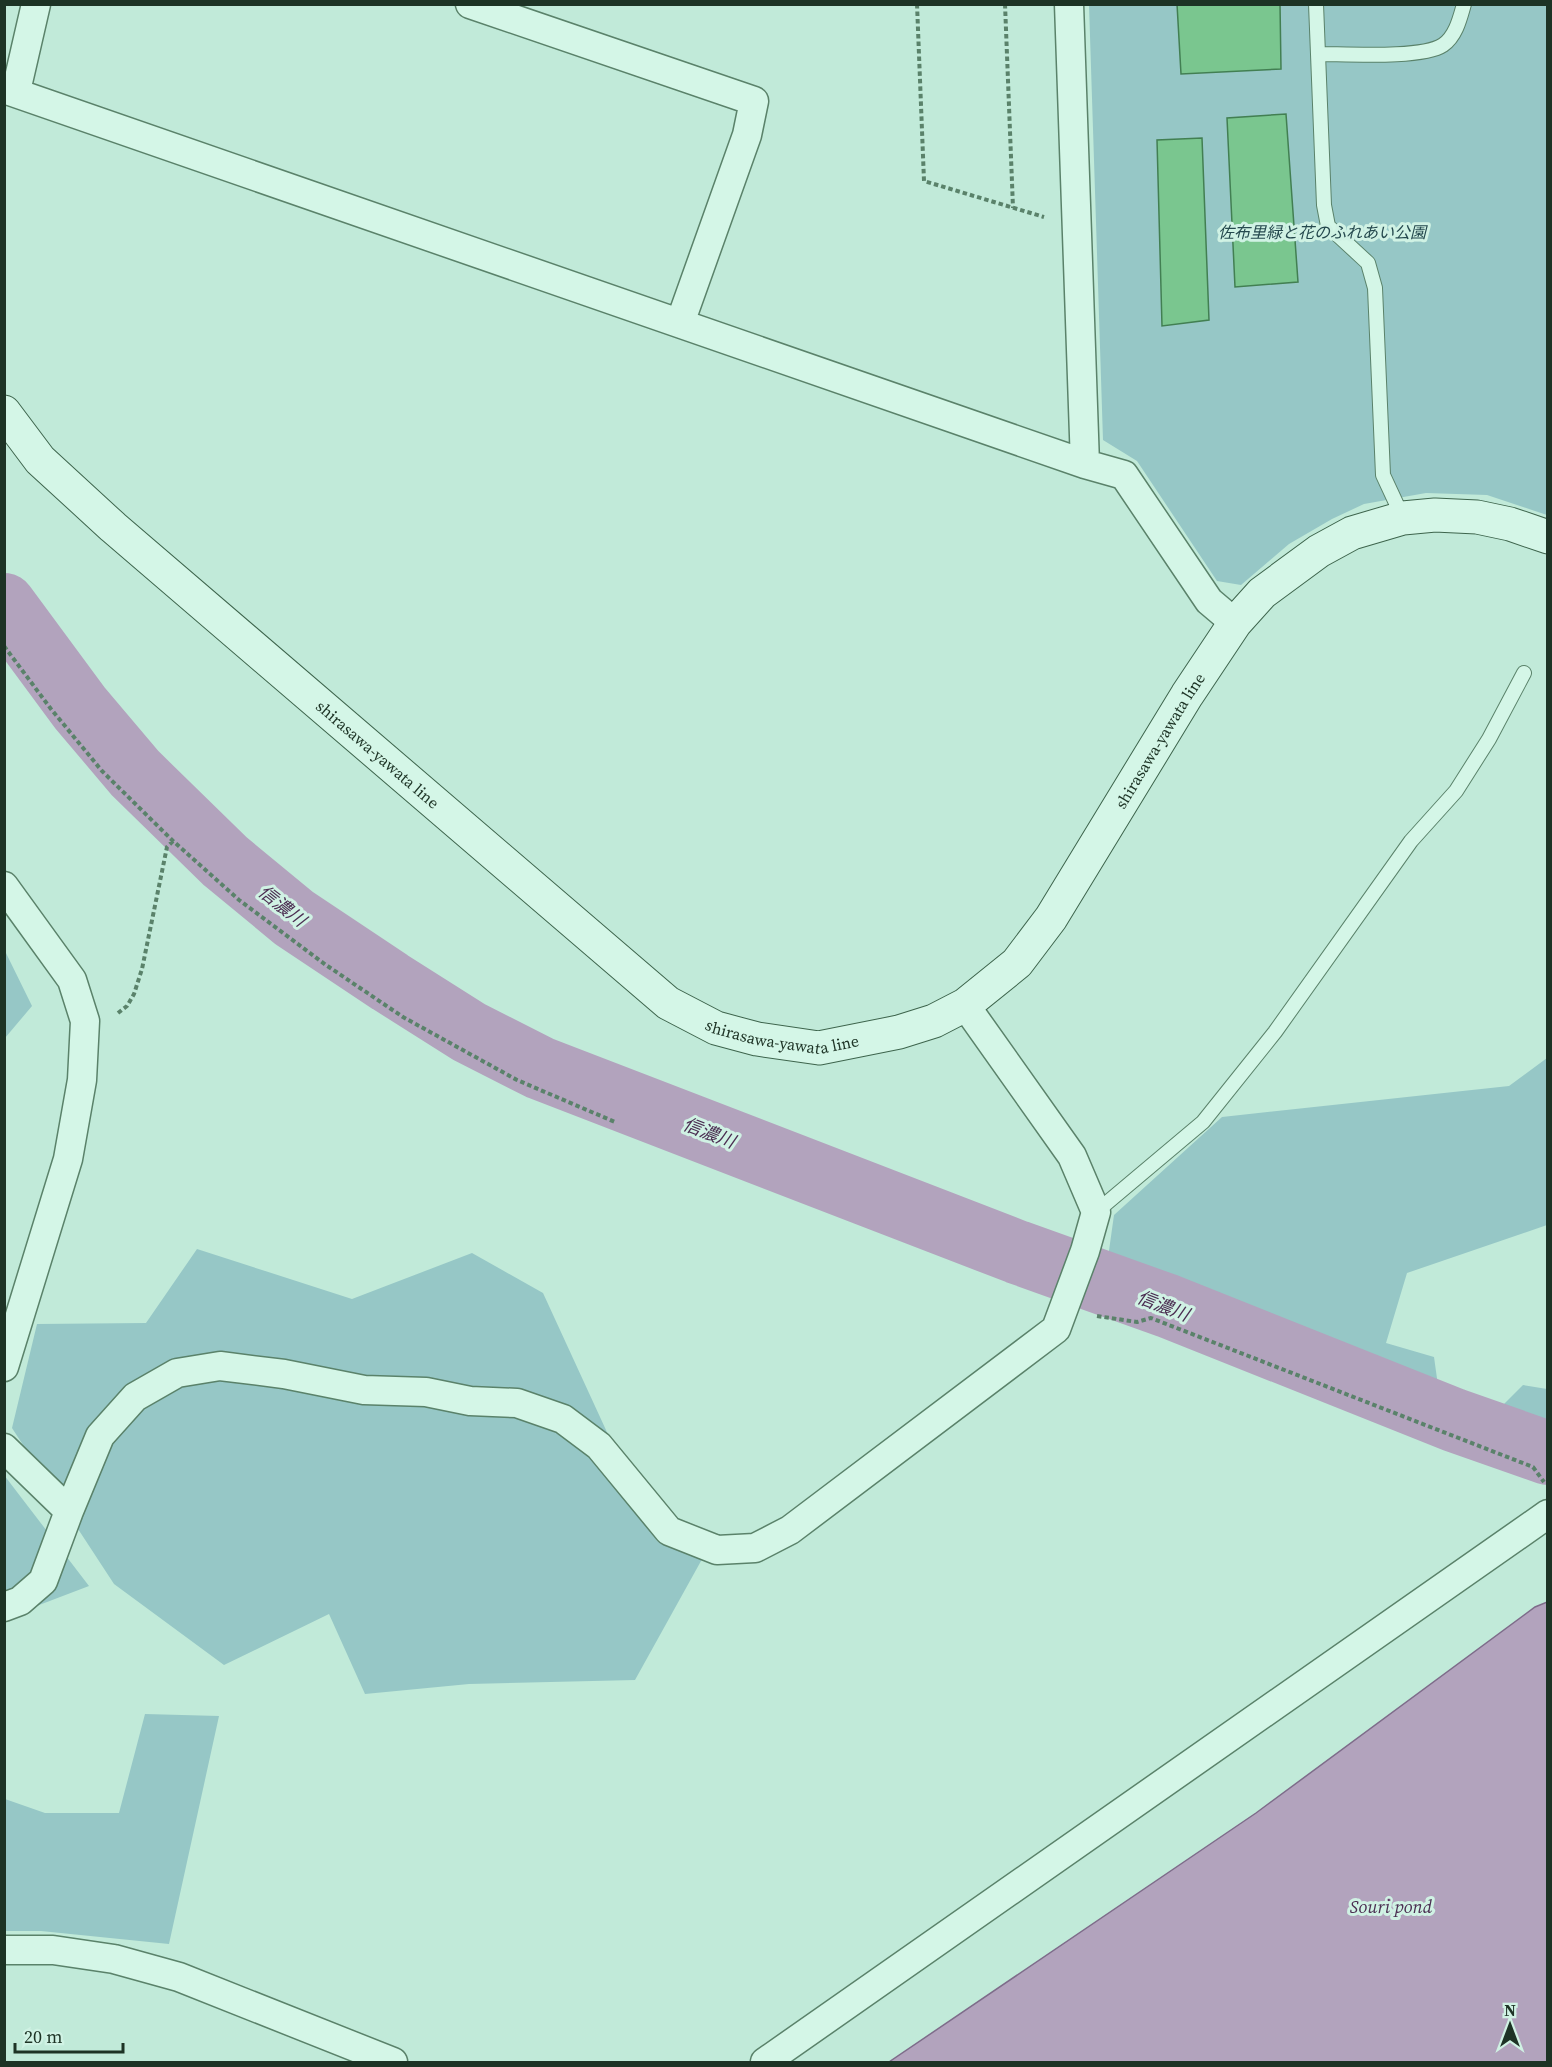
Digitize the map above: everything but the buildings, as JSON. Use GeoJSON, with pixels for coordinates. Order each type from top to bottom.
{"type":"FeatureCollection","features":[{"type":"Feature","properties":{"kind":"main road","name":"shirasawa-yawata line"},"geometry":{"type":"LineString","coordinates":[[4,412],[40,460],[112,527],[668,1003],[716,1028],[758,1039],[819,1048],[899,1032],[934,1021],[964,1005],[1017,963],[1051,918],[1187,695],[1235,623],[1262,593],[1319,551],[1352,533],[1403,518],[1435,515],[1477,517],[1510,524],[1548,537]]}},
{"type":"Feature","properties":{"kind":"street"},"geometry":{"type":"LineString","coordinates":[[36,4],[10,90],[1085,464],[1124,475],[1209,601],[1235,623]]}},
{"type":"Feature","properties":{"kind":"street"},"geometry":{"type":"LineString","coordinates":[[470,4],[754,101],[747,135],[680,323]]}},
{"type":"Feature","properties":{"kind":"street"},"geometry":{"type":"LineString","coordinates":[[1069,4],[1085,464]]}},
{"type":"Feature","properties":{"kind":"street"},"geometry":{"type":"LineString","coordinates":[[4,886],[72,980],[85,1021],[82,1080],[68,1159],[4,1367]]}},
{"type":"Feature","properties":{"kind":"street"},"geometry":{"type":"LineString","coordinates":[[4,1607],[20,1601],[43,1581],[100,1436],[135,1397],[177,1372],[220,1366],[285,1374],[364,1390],[426,1392],[470,1401],[517,1403],[563,1419],[599,1446],[669,1531],[717,1550],[755,1548],[790,1530],[1056,1329],[1085,1251],[1096,1212],[1072,1156],[964,1005]]}},
{"type":"Feature","properties":{"kind":"street"},"geometry":{"type":"LineString","coordinates":[[4,1448],[69,1511]]}},
{"type":"Feature","properties":{"kind":"street"},"geometry":{"type":"LineString","coordinates":[[765,2062],[1548,1514]]}},
{"type":"Feature","properties":{"kind":"street"},"geometry":{"type":"LineString","coordinates":[[4,1950],[53,1950],[114,1959],[179,1977],[393,2062]]}},
{"type":"Feature","properties":{"kind":"lane"},"geometry":{"type":"LineString","coordinates":[[1316,4],[1324,205],[1328,226],[1368,263],[1375,288],[1383,475],[1403,518]]}},
{"type":"Feature","properties":{"kind":"lane"},"geometry":{"type":"LineString","coordinates":[[1318,54],[1421,53],[1443,45],[1457,28],[1464,4]]}},
{"type":"Feature","properties":{"kind":"lane"},"geometry":{"type":"LineString","coordinates":[[1096,1212],[1203,1122],[1275,1032],[1411,841],[1456,791],[1489,739],[1524,673]]}},
{"type":"Feature","properties":{"kind":"path"},"geometry":{"type":"LineString","coordinates":[[917,4],[924,181],[1077,227]]}},
{"type":"Feature","properties":{"kind":"path"},"geometry":{"type":"LineString","coordinates":[[1005,4],[1013,208]]}},
{"type":"Feature","properties":{"kind":"path"},"geometry":{"type":"LineString","coordinates":[[4,646],[51,709],[102,771],[173,841],[239,900],[326,965],[403,1017],[517,1080],[615,1122]]}},
{"type":"Feature","properties":{"kind":"path"},"geometry":{"type":"LineString","coordinates":[[85,1021],[114,1015],[127,1006],[134,994],[142,969],[167,847],[173,841]]}},
{"type":"Feature","properties":{"kind":"path"},"geometry":{"type":"LineString","coordinates":[[1066,1302],[1137,1322],[1151,1318],[1533,1467],[1548,1486]]}},
{"type":"Feature","properties":{"kind":"green space","name":"佐布里緑と花のふれあい公園"},"geometry":{"type":"Polygon","coordinates":[[[1089,5],[1547,5],[1547,515],[1487,495],[1426,493],[1364,504],[1332,519],[1289,544],[1241,585],[1217,581],[1137,461],[1103,440],[1089,5]]]}},
{"type":"Feature","properties":{"kind":"green space"},"geometry":{"type":"Polygon","coordinates":[[[5,951],[32,1006],[4,1038],[5,951]]]}},
{"type":"Feature","properties":{"kind":"green space"},"geometry":{"type":"Polygon","coordinates":[[[1547,1058],[1547,1225],[1407,1273],[1386,1343],[1434,1357],[1441,1407],[1487,1421],[1523,1385],[1547,1389],[1547,1469],[1321,1377],[1106,1272],[1114,1215],[1222,1117],[1509,1086],[1547,1058]]]}},
{"type":"Feature","properties":{"kind":"green space"},"geometry":{"type":"Polygon","coordinates":[[[197,1249],[352,1299],[472,1253],[543,1293],[657,1541],[706,1552],[635,1680],[469,1684],[365,1694],[329,1614],[224,1665],[114,1584],[12,1428],[37,1324],[146,1323],[197,1249]]]}},
{"type":"Feature","properties":{"kind":"green space"},"geometry":{"type":"Polygon","coordinates":[[[4,1475],[89,1586],[5,1618],[4,1618],[4,1475]]]}},
{"type":"Feature","properties":{"kind":"green space"},"geometry":{"type":"Polygon","coordinates":[[[145,1714],[219,1716],[169,1944],[41,1931],[5,1931],[5,1799],[45,1813],[119,1813],[145,1714]]]}},
{"type":"Feature","properties":{"kind":"water","name":"Souri pond"},"geometry":{"type":"Polygon","coordinates":[[[1547,1602],[1547,2062],[889,2062],[1256,1813],[1535,1607],[1547,1602]]]}},
{"type":"Feature","properties":{"kind":"waterway","name":"信濃川"},"geometry":{"type":"LineString","coordinates":[[4,605],[80,708],[135,773],[225,861],[294,918],[469,1032],[540,1068],[1017,1252],[1168,1306],[1454,1420],[1548,1453]]}}]}
